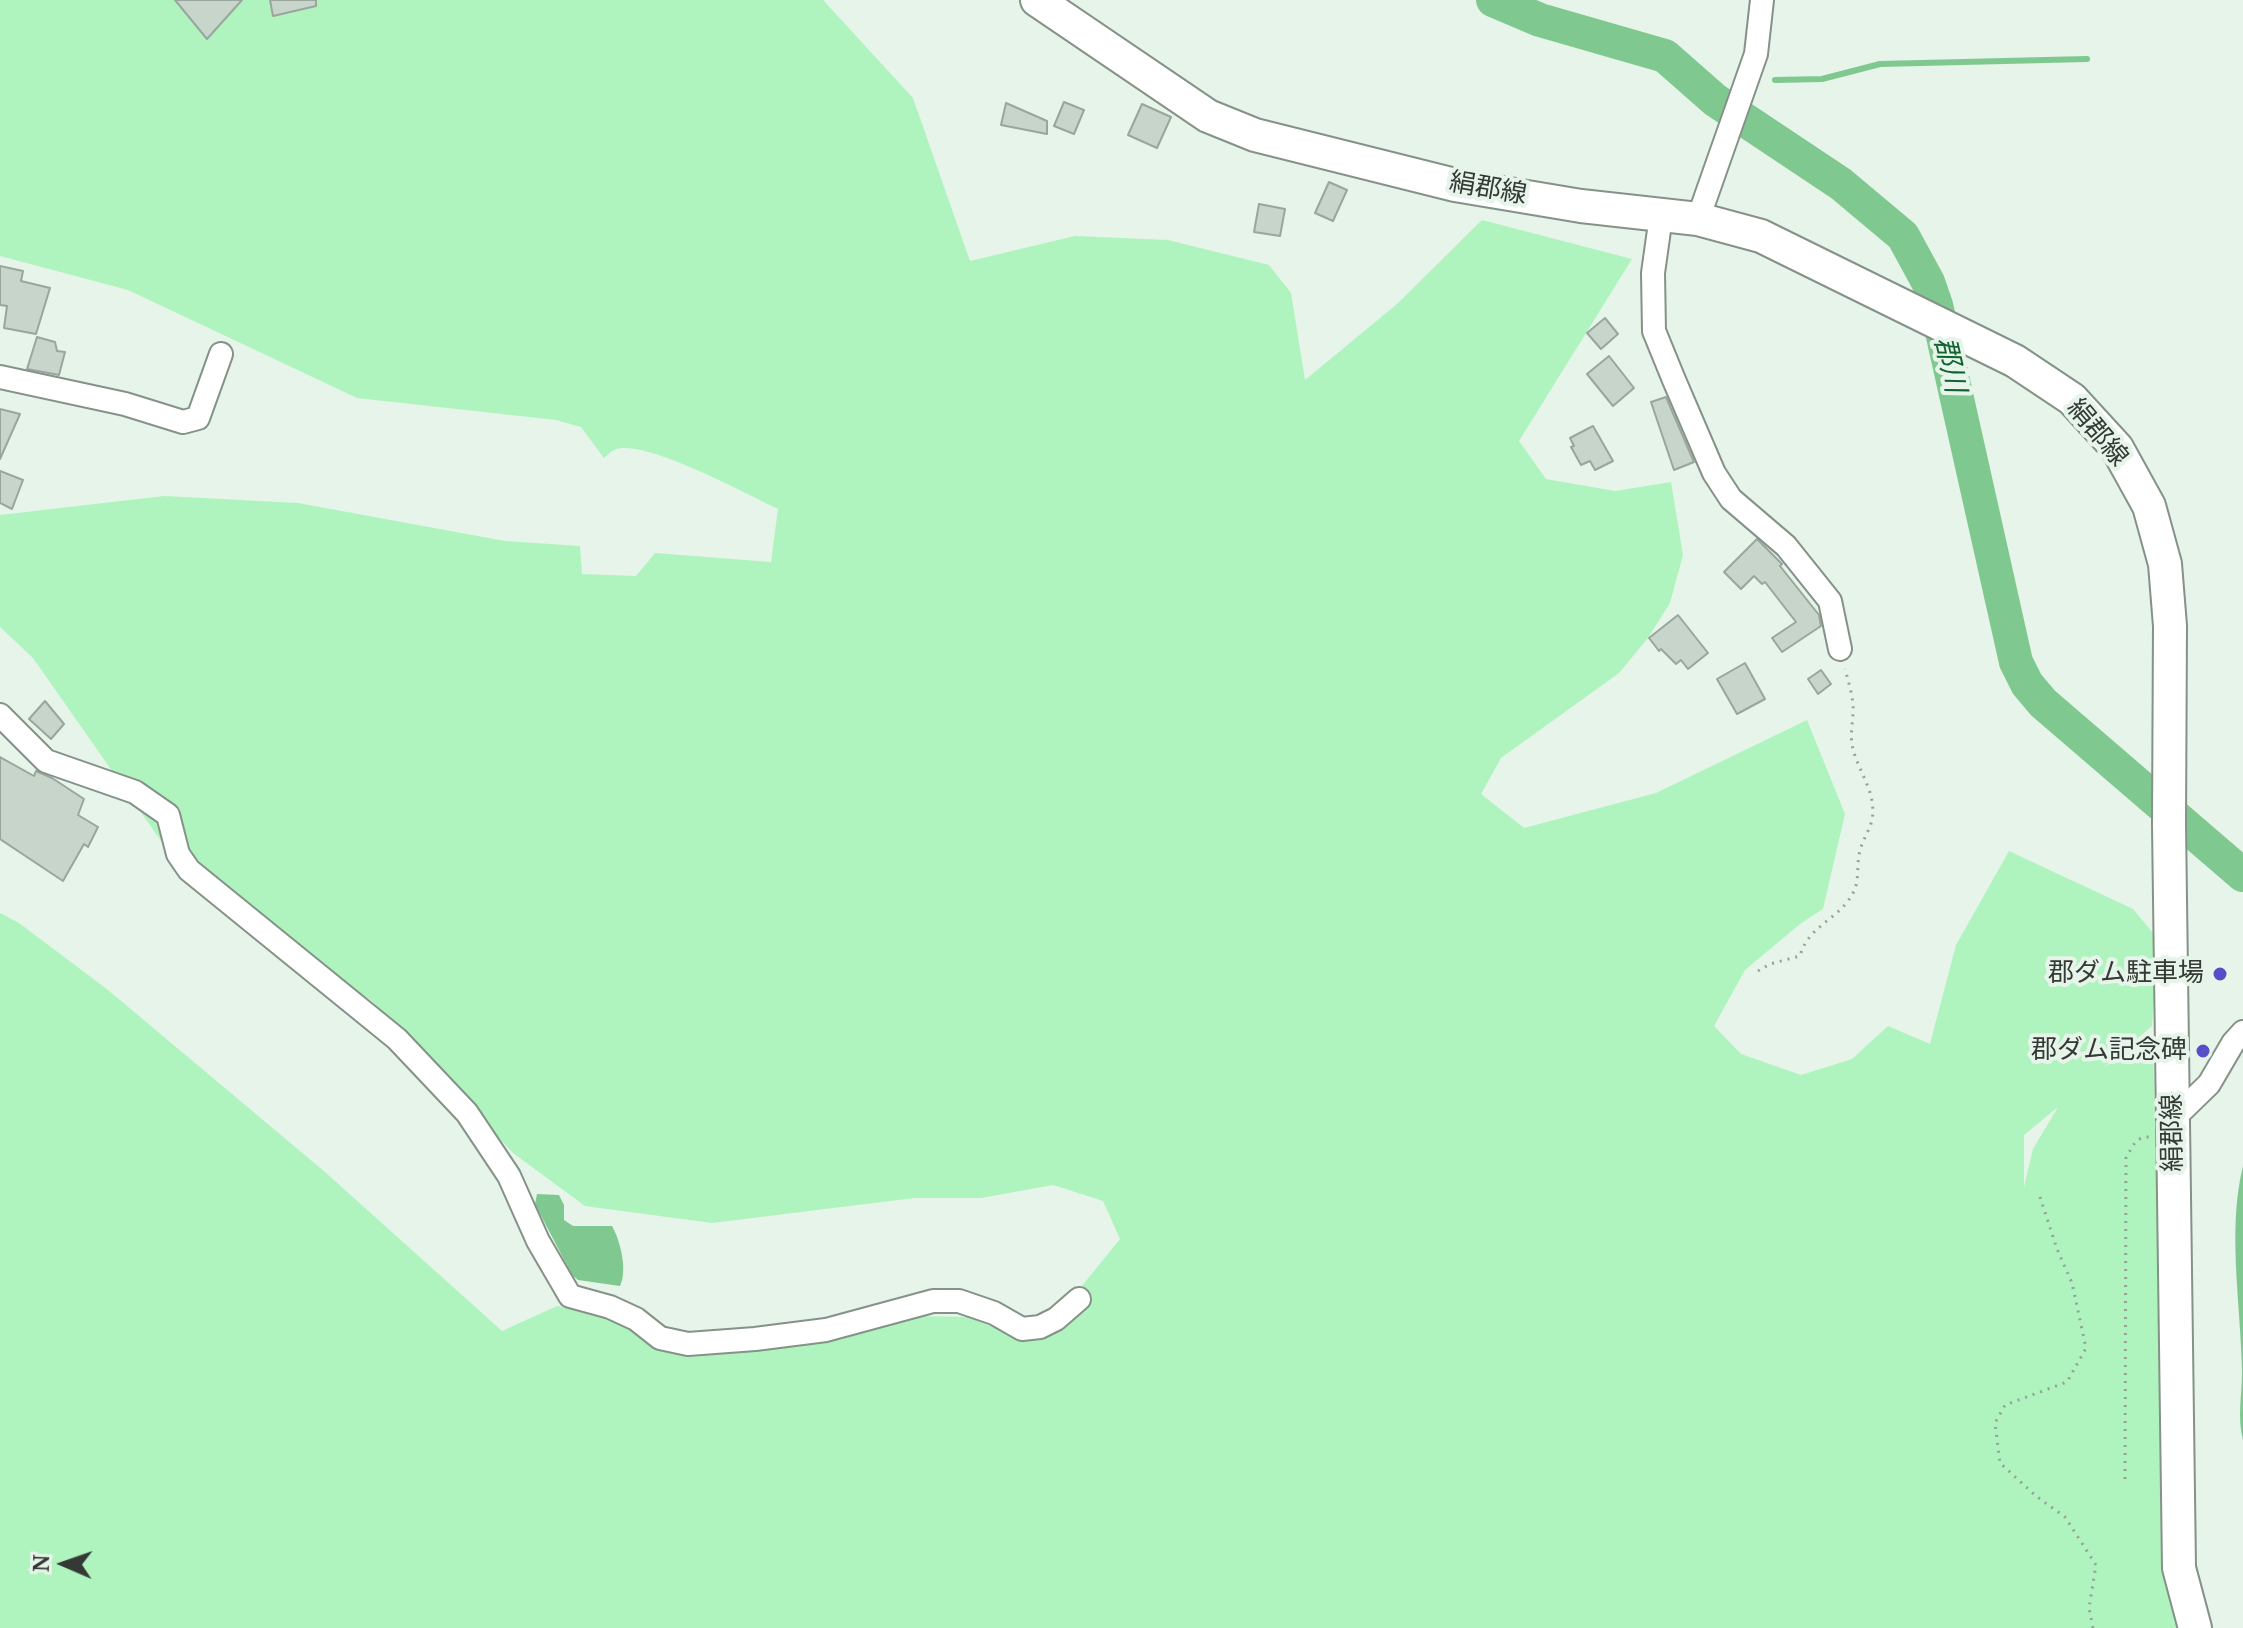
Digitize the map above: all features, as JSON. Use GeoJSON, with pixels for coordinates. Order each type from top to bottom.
{"type":"FeatureCollection","features":[{"type":"Feature","properties":{"kind":"main road","name":"絹郡線"},"geometry":{"type":"LineString","coordinates":[[1037,0],[1208,116],[1255,135],[1455,185],[1581,206],[1698,219],[1761,236],[2015,361],[2072,399],[2117,448],[2149,506],[2165,564],[2170,626],[2179,1568],[2195,1628]]}},
{"type":"Feature","properties":{"kind":"street"},"geometry":{"type":"LineString","coordinates":[[1698,219],[1756,54],[1762,0]]}},
{"type":"Feature","properties":{"kind":"street"},"geometry":{"type":"LineString","coordinates":[[1661,216],[1653,273],[1654,331],[1674,380],[1714,473],[1731,499],[1786,546],[1830,601],[1840,649]]}},
{"type":"Feature","properties":{"kind":"street"},"geometry":{"type":"LineString","coordinates":[[0,377],[125,404],[183,422],[198,418],[221,354]]}},
{"type":"Feature","properties":{"kind":"street"},"geometry":{"type":"LineString","coordinates":[[0,715],[46,761],[135,792],[168,815],[178,854],[189,870],[397,1039],[467,1113],[509,1176],[538,1241],[570,1296],[610,1307],[636,1319],[660,1338],[688,1344],[826,1330],[933,1301],[959,1301],[994,1313],[1022,1329],[1040,1327],[1056,1319],[1079,1299]]}},
{"type":"Feature","properties":{"kind":"street"},"geometry":{"type":"LineString","coordinates":[[2173,1128],[2209,1084],[2243,1032]]}},
{"type":"Feature","properties":{"kind":"path"},"geometry":{"type":"LineString","coordinates":[[1758,971],[1800,956],[1802,946],[1811,934],[1835,916],[1857,888],[1859,851],[1872,821],[1872,805],[1870,788],[1853,749],[1853,704],[1840,649]]}},
{"type":"Feature","properties":{"kind":"path"},"geometry":{"type":"LineString","coordinates":[[2125,1479],[2126,1158],[2140,1137],[2173,1128]]}},
{"type":"Feature","properties":{"kind":"path"},"geometry":{"type":"LineString","coordinates":[[2040,1197],[2072,1283],[2086,1348],[2067,1382],[2005,1405],[1995,1423],[2000,1463],[2065,1517],[2096,1565],[2089,1608],[2093,1628]]}},
{"type":"Feature","properties":{"kind":"shaded area"},"geometry":{"type":"Polygon","coordinates":[[[0,0],[823,0],[913,98],[970,261],[1075,236],[1168,240],[1269,265],[1291,293],[1305,380],[1397,304],[1482,220],[1632,259],[1519,441],[1546,479],[1615,491],[1671,482],[1683,555],[1670,603],[1648,638],[1619,673],[1501,758],[1481,794],[1524,828],[1656,793],[1807,720],[1845,814],[1823,909],[1745,970],[1714,1026],[1741,1054],[1801,1075],[1852,1059],[1888,1026],[1930,1044],[1956,945],[2009,851],[2133,909],[2158,939],[2152,1026],[2103,1068],[2153,1035],[2164,1542],[2186,1628],[0,1628],[0,913],[19,923],[108,990],[325,1172],[502,1331],[557,1306],[615,1318],[656,1347],[914,1316],[968,1317],[1024,1340],[1077,1292],[1120,1239],[1103,1201],[1053,1185],[981,1198],[914,1198],[712,1223],[585,1206],[513,1153],[372,1001],[187,878],[33,658],[0,627],[0,515],[164,496],[298,503],[505,541],[580,546],[582,574],[636,576],[655,553],[771,562],[778,509],[695,469],[647,452],[628,448],[614,450],[604,458],[581,427],[556,420],[357,398],[128,290],[0,256],[0,0]],[[2058,1107],[2024,1135],[2024,1187],[2033,1149],[2058,1107]]]}},
{"type":"Feature","properties":{"kind":"shaded area"},"geometry":{"type":"Polygon","coordinates":[[[2243,1166],[2243,1440],[2235,1242],[2238,1190],[2243,1166]]]}},
{"type":"Feature","properties":{"kind":"shaded area"},"geometry":{"type":"Polygon","coordinates":[[[537,1194],[559,1195],[564,1205],[564,1220],[573,1226],[612,1226],[622,1255],[620,1286],[578,1280],[572,1275],[535,1204],[537,1194]]]}},
{"type":"Feature","properties":{"kind":"building"},"geometry":{"type":"Polygon","coordinates":[[[175,0],[242,0],[207,39],[175,0]]]}},
{"type":"Feature","properties":{"kind":"building"},"geometry":{"type":"Polygon","coordinates":[[[270,0],[316,0],[316,6],[273,16],[270,0]]]}},
{"type":"Feature","properties":{"kind":"building"},"geometry":{"type":"Polygon","coordinates":[[[1064,102],[1084,110],[1074,134],[1054,126],[1064,102]]]}},
{"type":"Feature","properties":{"kind":"building"},"geometry":{"type":"Polygon","coordinates":[[[1006,103],[1047,121],[1047,134],[1001,125],[1006,103]]]}},
{"type":"Feature","properties":{"kind":"building"},"geometry":{"type":"Polygon","coordinates":[[[1142,104],[1171,117],[1157,148],[1128,135],[1142,104]]]}},
{"type":"Feature","properties":{"kind":"building"},"geometry":{"type":"Polygon","coordinates":[[[1329,182],[1347,190],[1333,221],[1315,213],[1329,182]]]}},
{"type":"Feature","properties":{"kind":"building"},"geometry":{"type":"Polygon","coordinates":[[[1259,204],[1285,209],[1280,236],[1254,232],[1259,204]]]}},
{"type":"Feature","properties":{"kind":"building"},"geometry":{"type":"Polygon","coordinates":[[[0,266],[23,271],[21,281],[50,288],[36,334],[4,328],[7,306],[0,305],[0,266]]]}},
{"type":"Feature","properties":{"kind":"building"},"geometry":{"type":"Polygon","coordinates":[[[1605,318],[1618,334],[1601,349],[1587,333],[1605,318]]]}},
{"type":"Feature","properties":{"kind":"building"},"geometry":{"type":"Polygon","coordinates":[[[37,337],[55,342],[57,351],[65,352],[59,375],[27,369],[37,337]]]}},
{"type":"Feature","properties":{"kind":"building"},"geometry":{"type":"Polygon","coordinates":[[[1609,356],[1634,388],[1613,406],[1587,374],[1609,356]]]}},
{"type":"Feature","properties":{"kind":"building"},"geometry":{"type":"Polygon","coordinates":[[[1666,397],[1694,462],[1674,470],[1651,402],[1666,397]]]}},
{"type":"Feature","properties":{"kind":"building"},"geometry":{"type":"Polygon","coordinates":[[[0,409],[20,414],[0,459],[0,409]]]}},
{"type":"Feature","properties":{"kind":"building"},"geometry":{"type":"Polygon","coordinates":[[[1593,426],[1613,461],[1595,470],[1590,461],[1581,465],[1571,447],[1574,446],[1570,438],[1593,426]]]}},
{"type":"Feature","properties":{"kind":"building"},"geometry":{"type":"Polygon","coordinates":[[[0,471],[23,480],[12,509],[0,503],[0,471]]]}},
{"type":"Feature","properties":{"kind":"building"},"geometry":{"type":"Polygon","coordinates":[[[1757,539],[1782,564],[1780,566],[1819,615],[1821,626],[1782,652],[1772,638],[1796,622],[1765,582],[1762,584],[1754,576],[1741,589],[1724,572],[1757,539]]]}},
{"type":"Feature","properties":{"kind":"building"},"geometry":{"type":"Polygon","coordinates":[[[1678,615],[1708,653],[1688,669],[1681,660],[1676,664],[1661,649],[1659,651],[1649,638],[1678,615]]]}},
{"type":"Feature","properties":{"kind":"building"},"geometry":{"type":"Polygon","coordinates":[[[1745,663],[1765,699],[1737,714],[1717,679],[1745,663]]]}},
{"type":"Feature","properties":{"kind":"building"},"geometry":{"type":"Polygon","coordinates":[[[1821,670],[1831,684],[1818,694],[1808,679],[1821,670]]]}},
{"type":"Feature","properties":{"kind":"building"},"geometry":{"type":"Polygon","coordinates":[[[45,701],[64,724],[51,739],[29,719],[45,701]]]}},
{"type":"Feature","properties":{"kind":"building"},"geometry":{"type":"Polygon","coordinates":[[[0,757],[34,776],[36,771],[52,778],[84,799],[78,815],[98,827],[88,847],[84,844],[63,881],[0,839],[0,757]]]}},
{"type":"Feature","properties":{"kind":"waterway","name":"郡川"},"geometry":{"type":"LineString","coordinates":[[1493,0],[1540,20],[1665,56],[1715,100],[1841,184],[1903,236],[1928,282],[1936,305],[2016,662],[2027,684],[2043,703],[2243,875]]}},
{"type":"Feature","properties":{"kind":"waterway"},"geometry":{"type":"LineString","coordinates":[[1775,80],[1822,79],[1880,64],[2087,59]]}},
{"type":"Feature","properties":{"kind":"waterway","name":"郡川"},"geometry":{"type":"LineString","coordinates":[[1692,78],[1698,78]]}},
{"type":"Feature","properties":{"kind":"place","name":"郡ダム駐車場"},"geometry":{"type":"Point","coordinates":[2220,974]}},
{"type":"Feature","properties":{"kind":"place","name":"郡ダム記念碑"},"geometry":{"type":"Point","coordinates":[2203,1051]}}]}
